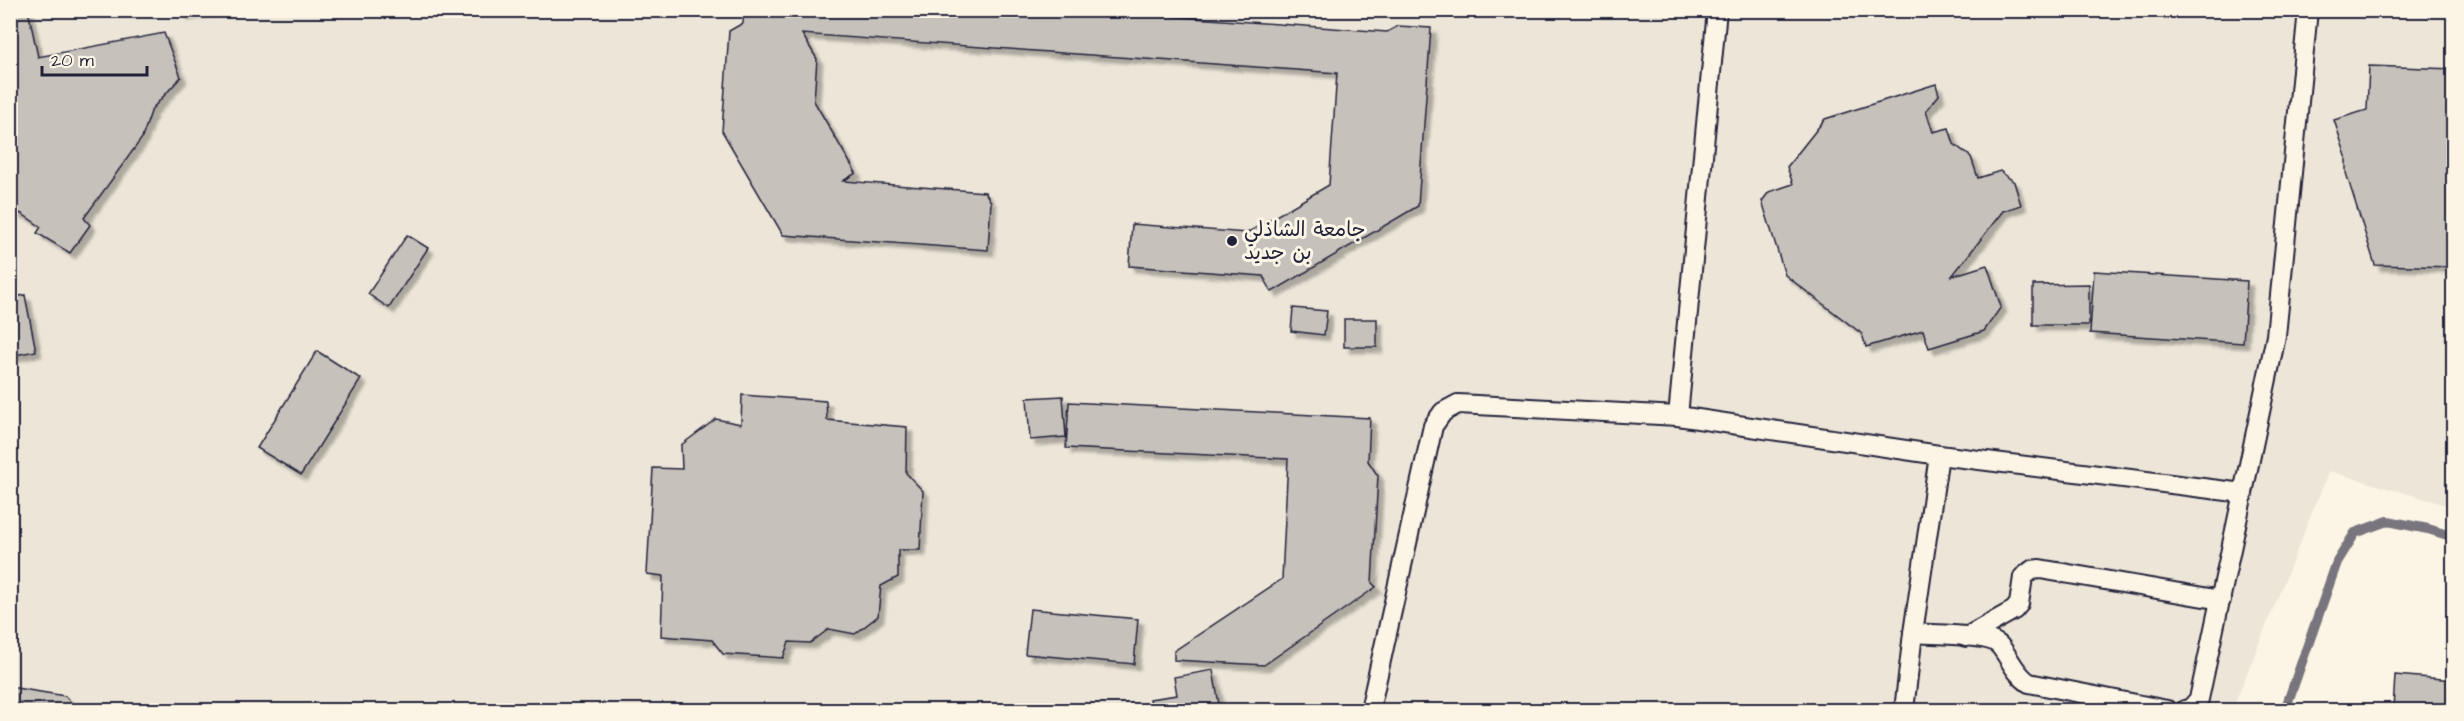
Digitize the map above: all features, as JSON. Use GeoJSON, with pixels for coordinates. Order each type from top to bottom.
{"type":"FeatureCollection","features":[{"type":"Feature","properties":{"kind":"lane"},"geometry":{"type":"LineString","coordinates":[[1678,416],[1717,10]]}},
{"type":"Feature","properties":{"kind":"lane"},"geometry":{"type":"LineString","coordinates":[[2186,711],[2199,699],[2276,336],[2308,10]]}},
{"type":"Feature","properties":{"kind":"lane"},"geometry":{"type":"LineString","coordinates":[[1370,711],[1432,426],[1443,412],[1458,404],[1678,416],[1939,455],[2243,493]]}},
{"type":"Feature","properties":{"kind":"lane"},"geometry":{"type":"LineString","coordinates":[[1904,711],[1939,455]]}},
{"type":"Feature","properties":{"kind":"lane"},"geometry":{"type":"LineString","coordinates":[[1966,637],[2014,610],[2019,604],[2023,578],[2032,570],[2040,569],[2221,600]]}},
{"type":"Feature","properties":{"kind":"lane"},"geometry":{"type":"LineString","coordinates":[[1913,633],[1995,641],[2021,678],[2029,683],[2167,711]]}},
{"type":"Feature","properties":{"kind":"shaded area","name":"جامعة الشاذلي بن جديد"},"geometry":{"type":"Polygon","coordinates":[[[10,11],[2453,11],[2453,507],[2329,471],[2232,710],[11,710],[10,11]]]}},
{"type":"Feature","properties":{"kind":"building"},"geometry":{"type":"Polygon","coordinates":[[[28,10],[38,57],[164,33],[181,77],[152,109],[142,138],[84,218],[90,225],[70,253],[37,233],[41,227],[22,214],[10,210],[10,11],[28,10]]]}},
{"type":"Feature","properties":{"kind":"building"},"geometry":{"type":"Polygon","coordinates":[[[182,10],[208,10],[183,15],[182,10]]]}},
{"type":"Feature","properties":{"kind":"building"},"geometry":{"type":"Polygon","coordinates":[[[744,10],[1086,10],[1387,32],[1398,26],[1431,28],[1418,206],[1272,292],[1263,276],[1129,266],[1132,224],[1247,233],[1329,185],[1337,73],[802,34],[817,59],[814,101],[856,173],[843,181],[985,192],[991,202],[988,250],[783,235],[722,131],[729,31],[743,23],[744,10]]]}},
{"type":"Feature","properties":{"kind":"building"},"geometry":{"type":"Polygon","coordinates":[[[2369,66],[2454,69],[2454,267],[2375,265],[2346,173],[2346,156],[2334,120],[2367,110],[2369,66]]]}},
{"type":"Feature","properties":{"kind":"building"},"geometry":{"type":"Polygon","coordinates":[[[1936,84],[1939,95],[1926,111],[1933,132],[1949,128],[1954,144],[1971,157],[1978,178],[2000,171],[2014,182],[2021,205],[2003,211],[1952,276],[1987,265],[2001,307],[1984,331],[1929,348],[1923,330],[1866,347],[1862,334],[1785,275],[1762,201],[1769,192],[1793,184],[1787,167],[1825,119],[1936,84]]]}},
{"type":"Feature","properties":{"kind":"building"},"geometry":{"type":"Polygon","coordinates":[[[407,235],[428,248],[389,308],[368,294],[407,235]]]}},
{"type":"Feature","properties":{"kind":"building"},"geometry":{"type":"Polygon","coordinates":[[[2094,271],[2247,281],[2243,343],[2090,333],[2094,271]]]}},
{"type":"Feature","properties":{"kind":"building"},"geometry":{"type":"Polygon","coordinates":[[[2089,284],[2089,325],[2033,325],[2033,285],[2089,284]]]}},
{"type":"Feature","properties":{"kind":"building"},"geometry":{"type":"Polygon","coordinates":[[[25,295],[36,351],[10,356],[10,298],[25,295]]]}},
{"type":"Feature","properties":{"kind":"building"},"geometry":{"type":"Polygon","coordinates":[[[1293,308],[1327,311],[1324,335],[1291,331],[1293,308]]]}},
{"type":"Feature","properties":{"kind":"building"},"geometry":{"type":"Polygon","coordinates":[[[1344,319],[1377,319],[1377,347],[1344,347],[1344,319]]]}},
{"type":"Feature","properties":{"kind":"building"},"geometry":{"type":"Polygon","coordinates":[[[317,351],[361,379],[301,475],[257,448],[317,351]]]}},
{"type":"Feature","properties":{"kind":"building"},"geometry":{"type":"Polygon","coordinates":[[[742,395],[826,401],[827,420],[907,427],[906,473],[923,491],[920,550],[898,550],[898,577],[881,586],[878,616],[855,634],[829,629],[810,643],[789,642],[783,658],[723,654],[712,640],[661,636],[663,576],[647,574],[653,468],[682,469],[681,445],[716,419],[741,424],[742,395]]]}},
{"type":"Feature","properties":{"kind":"building"},"geometry":{"type":"Polygon","coordinates":[[[1063,396],[1066,437],[1030,440],[1027,398],[1063,396]]]}},
{"type":"Feature","properties":{"kind":"building"},"geometry":{"type":"Polygon","coordinates":[[[1069,402],[1370,418],[1368,461],[1378,476],[1372,583],[1376,587],[1264,665],[1174,660],[1174,651],[1282,579],[1288,459],[1066,448],[1069,402]]]}},
{"type":"Feature","properties":{"kind":"building"},"geometry":{"type":"Polygon","coordinates":[[[1030,609],[1138,619],[1134,664],[1025,654],[1030,609]]]}},
{"type":"Feature","properties":{"kind":"building"},"geometry":{"type":"Polygon","coordinates":[[[1213,670],[1220,710],[1152,710],[1150,699],[1177,695],[1174,677],[1213,670]]]}},
{"type":"Feature","properties":{"kind":"building"},"geometry":{"type":"Polygon","coordinates":[[[2395,675],[2454,680],[2454,710],[2393,710],[2395,675]]]}},
{"type":"Feature","properties":{"kind":"building"},"geometry":{"type":"Polygon","coordinates":[[[10,687],[65,696],[78,710],[10,710],[10,687]]]}},
{"type":"Feature","properties":{"kind":"waterway"},"geometry":{"type":"LineString","coordinates":[[2285,710],[2337,562],[2355,533],[2388,521],[2454,537]]}},
{"type":"Feature","properties":{"kind":"place","name":"جامعة الشاذلي بن جديد"},"geometry":{"type":"Point","coordinates":[1232,241]}}]}
